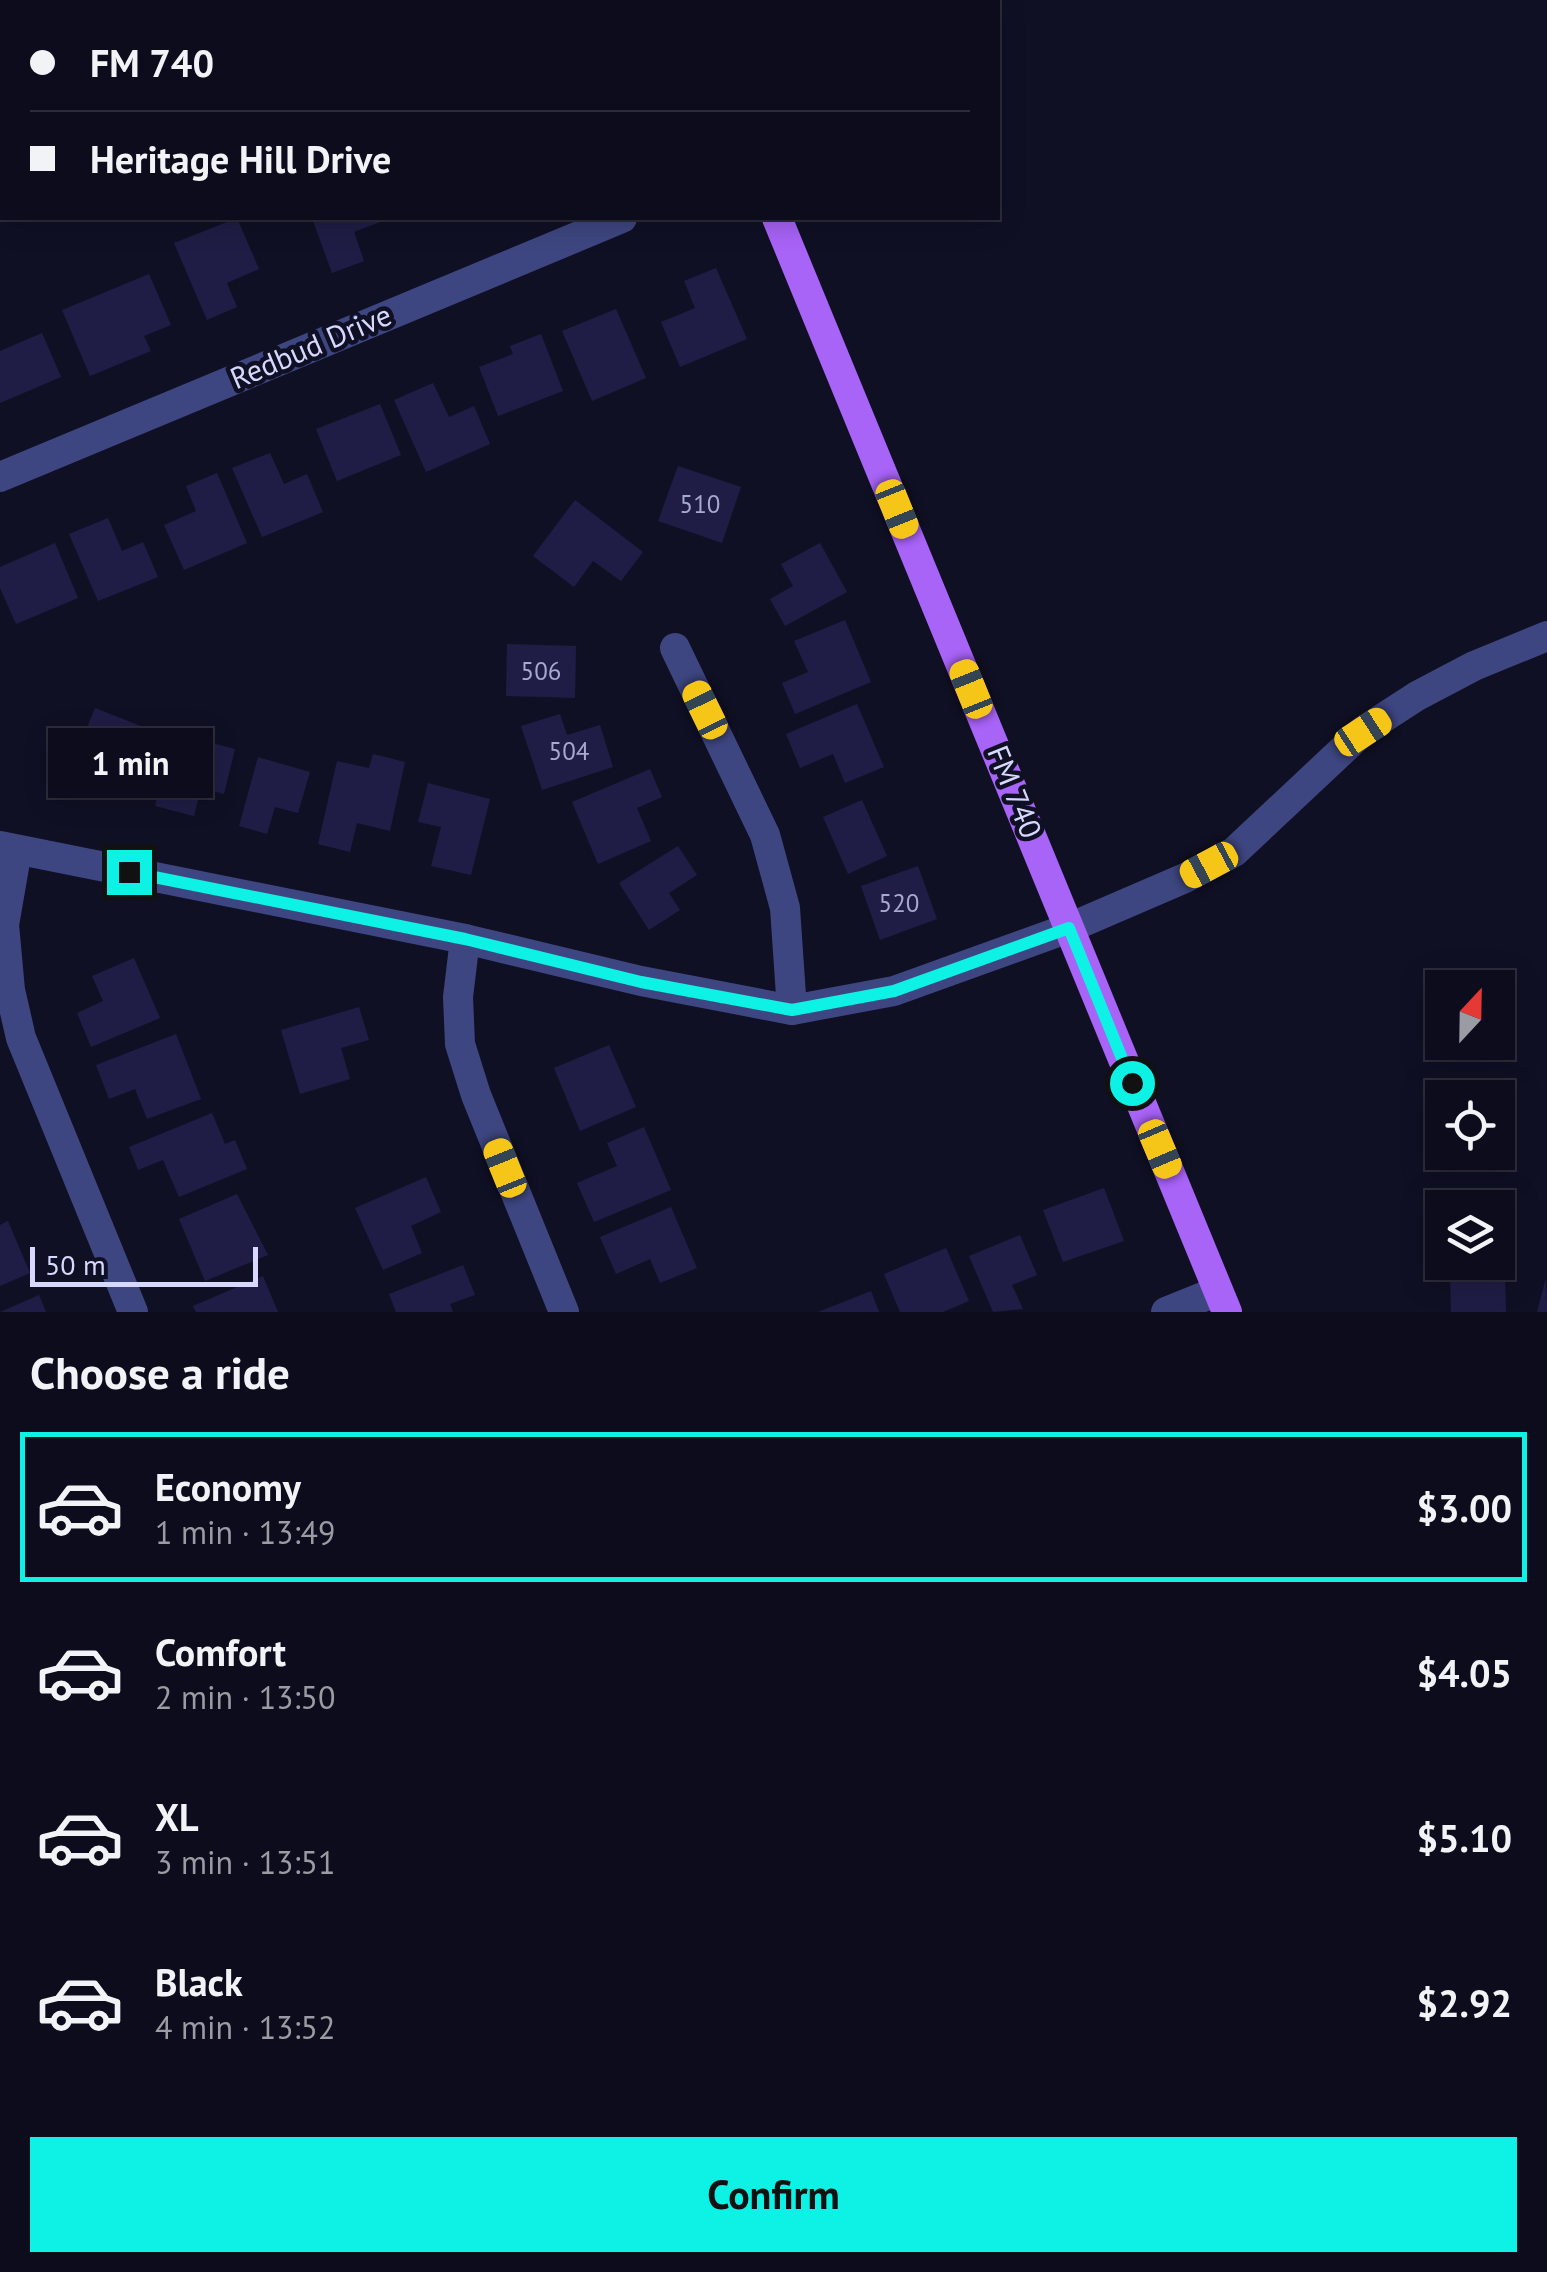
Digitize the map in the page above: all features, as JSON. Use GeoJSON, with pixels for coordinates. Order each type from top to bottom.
{"type":"FeatureCollection","features":[{"type":"Feature","properties":{"kind":"main road","name":"FM 740"},"geometry":{"type":"LineString","coordinates":[[778,220],[1223,1301]]}},
{"type":"Feature","properties":{"kind":"street","name":"Redbud Drive"},"geometry":{"type":"LineString","coordinates":[[0,477],[617,220]]}},
{"type":"Feature","properties":{"kind":"street"},"geometry":{"type":"LineString","coordinates":[[133,1312],[21,1038],[10,990],[4,926],[9,848],[465,939],[641,982],[792,1010],[894,991],[1069,928],[1185,878],[1234,852],[1363,732],[1474,666],[1547,636]]}},
{"type":"Feature","properties":{"kind":"street"},"geometry":{"type":"LineString","coordinates":[[675,648],[765,834],[785,908],[792,1010]]}},
{"type":"Feature","properties":{"kind":"street"},"geometry":{"type":"LineString","coordinates":[[465,939],[458,997],[460,1044],[476,1095],[564,1312]]}},
{"type":"Feature","properties":{"kind":"street"},"geometry":{"type":"LineString","coordinates":[[1166,1312],[1223,1301]]}},
{"type":"Feature","properties":{"kind":"building"},"geometry":{"type":"Polygon","coordinates":[[[238,220],[259,269],[227,283],[237,307],[207,320],[174,243],[238,220]]]}},
{"type":"Feature","properties":{"kind":"building"},"geometry":{"type":"Polygon","coordinates":[[[313,220],[382,220],[354,232],[364,261],[332,273],[313,220]]]}},
{"type":"Feature","properties":{"kind":"building"},"geometry":{"type":"Polygon","coordinates":[[[716,268],[747,339],[680,367],[661,322],[695,308],[684,281],[716,268]]]}},
{"type":"Feature","properties":{"kind":"building"},"geometry":{"type":"Polygon","coordinates":[[[149,274],[171,325],[144,336],[151,351],[90,376],[62,310],[149,274]]]}},
{"type":"Feature","properties":{"kind":"building"},"geometry":{"type":"Polygon","coordinates":[[[616,309],[646,378],[592,401],[562,331],[616,309]]]}},
{"type":"Feature","properties":{"kind":"building"},"geometry":{"type":"Polygon","coordinates":[[[42,333],[61,377],[0,403],[0,351],[42,333]]]}},
{"type":"Feature","properties":{"kind":"building"},"geometry":{"type":"Polygon","coordinates":[[[541,334],[563,391],[498,416],[479,367],[513,354],[510,346],[541,334]]]}},
{"type":"Feature","properties":{"kind":"building"},"geometry":{"type":"Polygon","coordinates":[[[433,383],[449,417],[474,406],[490,444],[426,472],[394,400],[433,383]]]}},
{"type":"Feature","properties":{"kind":"building"},"geometry":{"type":"Polygon","coordinates":[[[380,404],[401,455],[337,481],[316,429],[380,404]]]}},
{"type":"Feature","properties":{"kind":"building"},"geometry":{"type":"Polygon","coordinates":[[[270,453],[284,484],[307,474],[323,512],[262,537],[232,468],[270,453]]]}},
{"type":"Feature","properties":{"kind":"building"},"geometry":{"type":"Polygon","coordinates":[[[678,466],[741,487],[722,543],[658,521],[678,466]]]}},
{"type":"Feature","properties":{"kind":"building"},"geometry":{"type":"Polygon","coordinates":[[[217,473],[247,543],[184,570],[164,525],[196,511],[186,486],[217,473]]]}},
{"type":"Feature","properties":{"kind":"building"},"geometry":{"type":"Polygon","coordinates":[[[575,500],[643,552],[621,581],[593,561],[574,587],[533,556],[575,500]]]}},
{"type":"Feature","properties":{"kind":"building"},"geometry":{"type":"Polygon","coordinates":[[[108,518],[122,551],[143,542],[158,577],[98,601],[69,534],[108,518]]]}},
{"type":"Feature","properties":{"kind":"building"},"geometry":{"type":"Polygon","coordinates":[[[55,543],[78,598],[16,624],[0,588],[0,567],[55,543]]]}},
{"type":"Feature","properties":{"kind":"building"},"geometry":{"type":"Polygon","coordinates":[[[820,543],[847,592],[785,626],[770,599],[793,586],[781,564],[820,543]]]}},
{"type":"Feature","properties":{"kind":"building"},"geometry":{"type":"Polygon","coordinates":[[[845,620],[871,682],[795,714],[782,683],[808,672],[794,641],[845,620]]]}},
{"type":"Feature","properties":{"kind":"building"},"geometry":{"type":"Polygon","coordinates":[[[507,644],[576,646],[575,698],[506,696],[507,644]]]}},
{"type":"Feature","properties":{"kind":"building"},"geometry":{"type":"Polygon","coordinates":[[[857,704],[884,767],[845,783],[833,754],[800,768],[786,734],[857,704]]]}},
{"type":"Feature","properties":{"kind":"building"},"geometry":{"type":"Polygon","coordinates":[[[95,708],[156,732],[136,784],[74,759],[95,708]]]}},
{"type":"Feature","properties":{"kind":"building"},"geometry":{"type":"Polygon","coordinates":[[[560,714],[567,735],[600,725],[613,767],[542,790],[521,726],[560,714]]]}},
{"type":"Feature","properties":{"kind":"building"},"geometry":{"type":"Polygon","coordinates":[[[174,733],[235,749],[224,794],[201,788],[194,816],[155,806],[174,733]]]}},
{"type":"Feature","properties":{"kind":"building"},"geometry":{"type":"Polygon","coordinates":[[[373,754],[405,762],[390,831],[357,823],[350,852],[318,844],[337,761],[369,768],[373,754]]]}},
{"type":"Feature","properties":{"kind":"building"},"geometry":{"type":"Polygon","coordinates":[[[258,757],[310,772],[298,813],[275,807],[267,834],[239,826],[258,757]]]}},
{"type":"Feature","properties":{"kind":"building"},"geometry":{"type":"Polygon","coordinates":[[[650,769],[662,797],[637,808],[651,841],[598,864],[572,802],[650,769]]]}},
{"type":"Feature","properties":{"kind":"building"},"geometry":{"type":"Polygon","coordinates":[[[428,783],[490,799],[471,875],[431,866],[441,827],[418,822],[428,783]]]}},
{"type":"Feature","properties":{"kind":"building"},"geometry":{"type":"Polygon","coordinates":[[[862,800],[887,856],[848,874],[823,817],[862,800]]]}},
{"type":"Feature","properties":{"kind":"building"},"geometry":{"type":"Polygon","coordinates":[[[678,846],[697,875],[669,893],[680,910],[649,930],[619,883],[678,846]]]}},
{"type":"Feature","properties":{"kind":"building"},"geometry":{"type":"Polygon","coordinates":[[[918,866],[937,919],[880,940],[861,886],[918,866]]]}},
{"type":"Feature","properties":{"kind":"building"},"geometry":{"type":"Polygon","coordinates":[[[134,958],[160,1018],[91,1047],[77,1013],[103,1001],[92,976],[134,958]]]}},
{"type":"Feature","properties":{"kind":"building"},"geometry":{"type":"Polygon","coordinates":[[[359,1007],[369,1040],[341,1048],[350,1079],[300,1094],[281,1030],[359,1007]]]}},
{"type":"Feature","properties":{"kind":"building"},"geometry":{"type":"Polygon","coordinates":[[[176,1034],[201,1099],[147,1119],[135,1089],[109,1099],[96,1065],[176,1034]]]}},
{"type":"Feature","properties":{"kind":"building"},"geometry":{"type":"Polygon","coordinates":[[[609,1045],[636,1107],[580,1131],[554,1068],[609,1045]]]}},
{"type":"Feature","properties":{"kind":"building"},"geometry":{"type":"Polygon","coordinates":[[[212,1113],[225,1144],[235,1140],[247,1169],[179,1197],[163,1160],[138,1170],[129,1147],[212,1113]]]}},
{"type":"Feature","properties":{"kind":"building"},"geometry":{"type":"Polygon","coordinates":[[[644,1127],[671,1190],[594,1222],[577,1183],[617,1166],[607,1143],[644,1127]]]}},
{"type":"Feature","properties":{"kind":"building"},"geometry":{"type":"Polygon","coordinates":[[[426,1177],[441,1212],[411,1226],[422,1253],[383,1270],[355,1208],[426,1177]]]}},
{"type":"Feature","properties":{"kind":"building"},"geometry":{"type":"Polygon","coordinates":[[[1104,1188],[1124,1241],[1063,1262],[1043,1210],[1104,1188]]]}},
{"type":"Feature","properties":{"kind":"building"},"geometry":{"type":"Polygon","coordinates":[[[237,1194],[268,1255],[205,1281],[179,1219],[237,1194]]]}},
{"type":"Feature","properties":{"kind":"building"},"geometry":{"type":"Polygon","coordinates":[[[671,1207],[697,1268],[660,1283],[650,1259],[616,1274],[600,1237],[671,1207]]]}},
{"type":"Feature","properties":{"kind":"building"},"geometry":{"type":"Polygon","coordinates":[[[8,1221],[30,1273],[0,1286],[0,1225],[8,1221]]]}},
{"type":"Feature","properties":{"kind":"building"},"geometry":{"type":"Polygon","coordinates":[[[1020,1235],[1037,1275],[1012,1285],[1023,1309],[993,1312],[969,1256],[1020,1235]]]}},
{"type":"Feature","properties":{"kind":"building"},"geometry":{"type":"Polygon","coordinates":[[[946,1248],[969,1301],[943,1312],[900,1312],[884,1274],[946,1248]]]}},
{"type":"Feature","properties":{"kind":"building"},"geometry":{"type":"Polygon","coordinates":[[[463,1265],[475,1295],[450,1304],[453,1312],[396,1312],[389,1294],[463,1265]]]}},
{"type":"Feature","properties":{"kind":"building"},"geometry":{"type":"Polygon","coordinates":[[[263,1276],[278,1312],[196,1312],[193,1306],[263,1276]]]}},
{"type":"Feature","properties":{"kind":"building"},"geometry":{"type":"Polygon","coordinates":[[[1546,1278],[1547,1312],[1537,1312],[1546,1278]]]}},
{"type":"Feature","properties":{"kind":"building"},"geometry":{"type":"Polygon","coordinates":[[[1450,1280],[1505,1280],[1506,1312],[1451,1312],[1450,1280]]]}},
{"type":"Feature","properties":{"kind":"building"},"geometry":{"type":"Polygon","coordinates":[[[871,1291],[879,1312],[818,1312],[871,1291]]]}},
{"type":"Feature","properties":{"kind":"building"},"geometry":{"type":"Polygon","coordinates":[[[39,1295],[46,1312],[0,1312],[39,1295]]]}},
{"type":"Feature","properties":{"kind":"route"},"geometry":{"type":"LineString","coordinates":[[129,872],[465,939],[641,982],[792,1010],[894,991],[1069,928],[1132,1083]]}}]}
